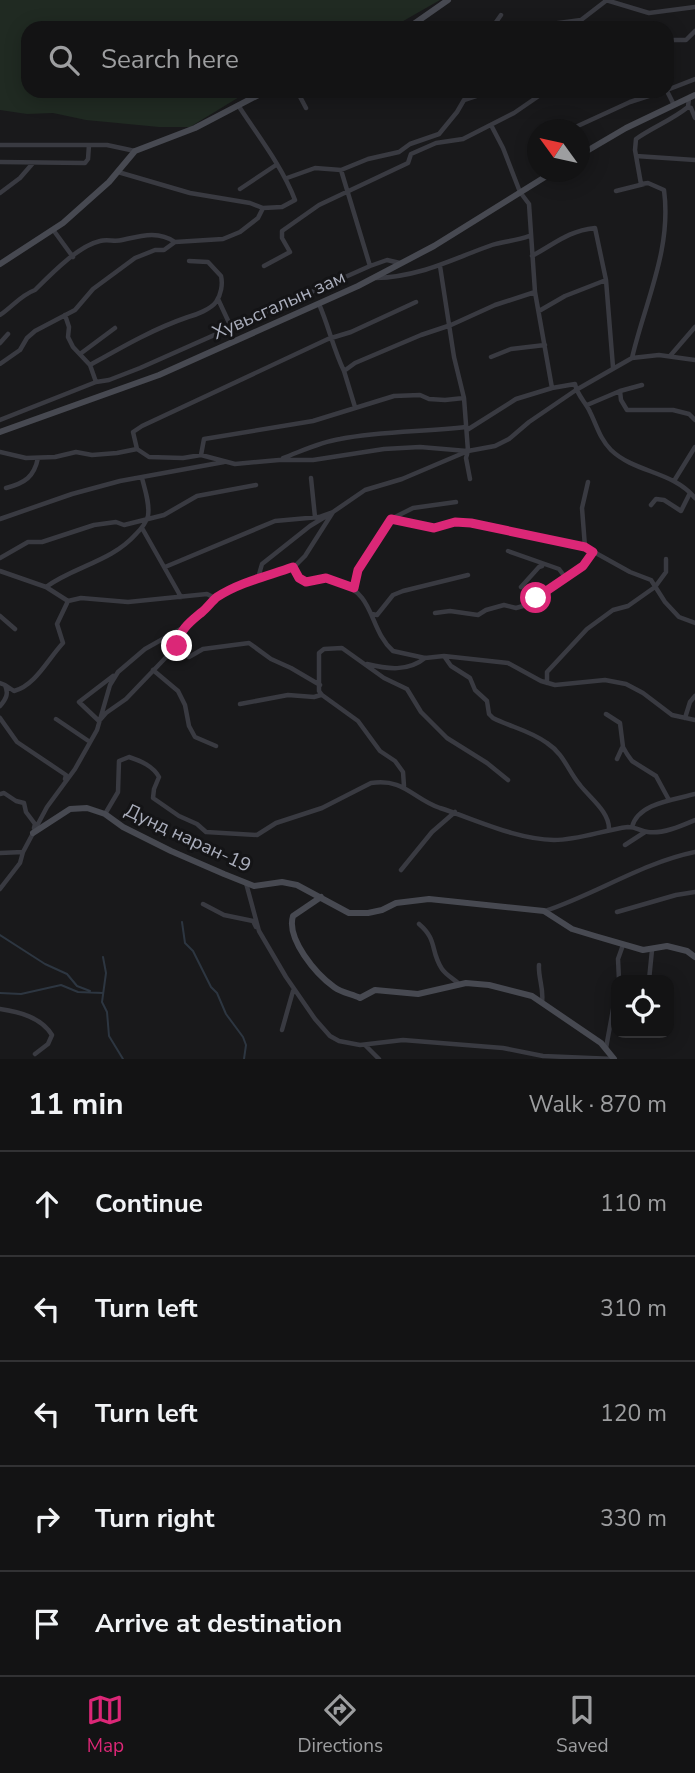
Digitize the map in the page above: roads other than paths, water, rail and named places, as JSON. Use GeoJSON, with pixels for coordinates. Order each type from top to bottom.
{"type":"FeatureCollection","features":[{"type":"Feature","properties":{"kind":"street"},"geometry":{"type":"LineString","coordinates":[[423,21],[448,0]]}},
{"type":"Feature","properties":{"kind":"street"},"geometry":{"type":"LineString","coordinates":[[574,21],[581,20],[607,0],[649,13],[695,7]]}},
{"type":"Feature","properties":{"kind":"street"},"geometry":{"type":"LineString","coordinates":[[497,21],[501,15]]}},
{"type":"Feature","properties":{"kind":"street"},"geometry":{"type":"LineString","coordinates":[[674,40],[686,40],[695,32]]}},
{"type":"Feature","properties":{"kind":"street"},"geometry":{"type":"LineString","coordinates":[[674,88],[695,79]]}},
{"type":"Feature","properties":{"kind":"street"},"geometry":{"type":"LineString","coordinates":[[590,149],[626,128],[692,97]]}},
{"type":"Feature","properties":{"kind":"street"},"geometry":{"type":"LineString","coordinates":[[632,358],[662,254],[667,216],[664,190],[648,183],[641,184],[636,139],[661,122],[678,115],[688,107],[692,97]]}},
{"type":"Feature","properties":{"kind":"street"},"geometry":{"type":"LineString","coordinates":[[0,264],[54,231],[107,185],[135,151],[195,128],[251,98]]}},
{"type":"Feature","properties":{"kind":"street"},"geometry":{"type":"LineString","coordinates":[[301,98],[306,108]]}},
{"type":"Feature","properties":{"kind":"street"},"geometry":{"type":"LineString","coordinates":[[287,178],[315,168],[341,170],[368,159],[399,152],[410,144],[439,134],[464,100],[470,98]]}},
{"type":"Feature","properties":{"kind":"street"},"geometry":{"type":"LineString","coordinates":[[264,266],[290,253],[282,238],[282,231],[319,205],[408,163],[411,154],[436,143],[463,139],[514,113],[536,98]]}},
{"type":"Feature","properties":{"kind":"street"},"geometry":{"type":"LineString","coordinates":[[590,120],[642,98]]}},
{"type":"Feature","properties":{"kind":"street"},"geometry":{"type":"LineString","coordinates":[[670,98],[674,105]]}},
{"type":"Feature","properties":{"kind":"street"},"geometry":{"type":"LineString","coordinates":[[118,172],[201,195],[250,203],[263,208],[282,206],[295,200],[287,178],[238,104]]}},
{"type":"Feature","properties":{"kind":"street"},"geometry":{"type":"LineString","coordinates":[[688,107],[695,118]]}},
{"type":"Feature","properties":{"kind":"street"},"geometry":{"type":"LineString","coordinates":[[491,125],[520,192],[529,204],[529,236],[535,292],[552,388]]}},
{"type":"Feature","properties":{"kind":"street"},"geometry":{"type":"LineString","coordinates":[[0,145],[89,145],[123,147],[135,151]]}},
{"type":"Feature","properties":{"kind":"street"},"geometry":{"type":"LineString","coordinates":[[0,162],[85,163],[89,145]]}},
{"type":"Feature","properties":{"kind":"street"},"geometry":{"type":"LineString","coordinates":[[636,156],[695,160]]}},
{"type":"Feature","properties":{"kind":"street"},"geometry":{"type":"LineString","coordinates":[[0,193],[20,178],[33,163]]}},
{"type":"Feature","properties":{"kind":"street"},"geometry":{"type":"LineString","coordinates":[[240,189],[276,165]]}},
{"type":"Feature","properties":{"kind":"street"},"geometry":{"type":"LineString","coordinates":[[341,170],[370,266]]}},
{"type":"Feature","properties":{"kind":"street","name":"Хувьсгалын зам"},"geometry":{"type":"LineString","coordinates":[[0,432],[119,391],[376,278],[434,246],[536,182]]}},
{"type":"Feature","properties":{"kind":"street"},"geometry":{"type":"LineString","coordinates":[[616,191],[648,183]]}},
{"type":"Feature","properties":{"kind":"street"},"geometry":{"type":"LineString","coordinates":[[0,364],[20,350],[35,331],[75,310],[93,289],[135,258],[155,250],[164,250],[175,242],[223,239],[240,232],[258,218],[263,208]]}},
{"type":"Feature","properties":{"kind":"street"},"geometry":{"type":"LineString","coordinates":[[532,256],[567,234],[595,228],[606,279],[613,367]]}},
{"type":"Feature","properties":{"kind":"street"},"geometry":{"type":"LineString","coordinates":[[54,231],[73,257]]}},
{"type":"Feature","properties":{"kind":"street"},"geometry":{"type":"LineString","coordinates":[[0,315],[73,257],[99,241],[121,241],[146,234],[175,242]]}},
{"type":"Feature","properties":{"kind":"street"},"geometry":{"type":"LineString","coordinates":[[376,278],[407,275],[440,266],[496,243],[529,236]]}},
{"type":"Feature","properties":{"kind":"street"},"geometry":{"type":"LineString","coordinates":[[0,419],[96,382],[122,376],[370,266],[387,260],[401,263]]}},
{"type":"Feature","properties":{"kind":"street"},"geometry":{"type":"LineString","coordinates":[[90,365],[216,303],[220,293],[221,276],[208,262],[189,261]]}},
{"type":"Feature","properties":{"kind":"street"},"geometry":{"type":"LineString","coordinates":[[440,266],[454,357],[464,398],[468,451],[466,458],[470,479]]}},
{"type":"Feature","properties":{"kind":"street"},"geometry":{"type":"LineString","coordinates":[[539,311],[565,296],[606,279]]}},
{"type":"Feature","properties":{"kind":"street"},"geometry":{"type":"LineString","coordinates":[[344,371],[355,363],[421,335],[451,326],[495,305],[535,292]]}},
{"type":"Feature","properties":{"kind":"street"},"geometry":{"type":"LineString","coordinates":[[217,299],[231,327]]}},
{"type":"Feature","properties":{"kind":"street"},"geometry":{"type":"LineString","coordinates":[[137,449],[133,432],[142,426],[415,302]]}},
{"type":"Feature","properties":{"kind":"street"},"geometry":{"type":"LineString","coordinates":[[319,304],[355,407]]}},
{"type":"Feature","properties":{"kind":"street"},"geometry":{"type":"LineString","coordinates":[[65,315],[69,327],[68,337],[90,365],[96,382]]}},
{"type":"Feature","properties":{"kind":"street"},"geometry":{"type":"LineString","coordinates":[[670,356],[695,327]]}},
{"type":"Feature","properties":{"kind":"street"},"geometry":{"type":"LineString","coordinates":[[80,354],[115,328]]}},
{"type":"Feature","properties":{"kind":"street"},"geometry":{"type":"LineString","coordinates":[[0,343],[8,334]]}},
{"type":"Feature","properties":{"kind":"street"},"geometry":{"type":"LineString","coordinates":[[491,357],[512,349],[545,345]]}},
{"type":"Feature","properties":{"kind":"street"},"geometry":{"type":"LineString","coordinates":[[258,578],[262,564],[310,526],[365,490],[402,479],[468,451],[495,446],[509,439],[576,390],[632,358],[659,355],[695,360]]}},
{"type":"Feature","properties":{"kind":"street"},"geometry":{"type":"LineString","coordinates":[[96,382],[107,384],[119,391]]}},
{"type":"Feature","properties":{"kind":"street"},"geometry":{"type":"LineString","coordinates":[[279,460],[343,438],[467,428],[507,404],[552,388],[575,384],[598,431],[612,451],[674,481],[691,492],[695,498]]}},
{"type":"Feature","properties":{"kind":"street"},"geometry":{"type":"LineString","coordinates":[[587,405],[642,385]]}},
{"type":"Feature","properties":{"kind":"street"},"geometry":{"type":"LineString","coordinates":[[620,391],[621,400],[627,410],[668,409],[689,414],[695,420]]}},
{"type":"Feature","properties":{"kind":"street"},"geometry":{"type":"LineString","coordinates":[[201,455],[204,439],[313,421],[394,396],[420,395],[429,399],[445,400],[464,398]]}},
{"type":"Feature","properties":{"kind":"street"},"geometry":{"type":"LineString","coordinates":[[0,452],[38,458],[76,452],[92,454],[137,449],[149,457],[183,458],[201,455],[235,464],[313,460],[384,449],[420,447],[468,451]]}},
{"type":"Feature","properties":{"kind":"street"},"geometry":{"type":"LineString","coordinates":[[674,481],[695,447]]}},
{"type":"Feature","properties":{"kind":"street"},"geometry":{"type":"LineString","coordinates":[[6,488],[31,477],[38,458]]}},
{"type":"Feature","properties":{"kind":"street"},"geometry":{"type":"LineString","coordinates":[[0,519],[72,494],[225,462]]}},
{"type":"Feature","properties":{"kind":"street"},"geometry":{"type":"LineString","coordinates":[[46,587],[61,577],[111,555],[125,546],[142,528],[148,518],[148,504],[142,478]]}},
{"type":"Feature","properties":{"kind":"street"},"geometry":{"type":"LineString","coordinates":[[311,478],[315,517]]}},
{"type":"Feature","properties":{"kind":"street"},"geometry":{"type":"LineString","coordinates":[[585,547],[582,508],[588,482]]}},
{"type":"Feature","properties":{"kind":"street"},"geometry":{"type":"LineString","coordinates":[[0,558],[28,542],[42,542],[65,533],[116,522],[124,525],[164,515],[197,496],[257,485]]}},
{"type":"Feature","properties":{"kind":"street"},"geometry":{"type":"LineString","coordinates":[[651,505],[656,499],[664,500],[681,510],[691,492]]}},
{"type":"Feature","properties":{"kind":"street"},"geometry":{"type":"LineString","coordinates":[[354,588],[358,570],[391,519],[413,508],[456,502]]}},
{"type":"Feature","properties":{"kind":"street"},"geometry":{"type":"LineString","coordinates":[[165,567],[275,522],[333,512]]}},
{"type":"Feature","properties":{"kind":"street"},"geometry":{"type":"LineString","coordinates":[[99,721],[79,702],[145,649],[186,626],[210,606],[215,598],[258,578],[293,567],[305,556],[333,512]]}},
{"type":"Feature","properties":{"kind":"street"},"geometry":{"type":"LineString","coordinates":[[391,519],[434,528],[455,522],[471,523],[585,547],[634,574],[649,578],[679,617],[695,623]]}},
{"type":"Feature","properties":{"kind":"street"},"geometry":{"type":"LineString","coordinates":[[142,528],[181,597]]}},
{"type":"Feature","properties":{"kind":"street"},"geometry":{"type":"LineString","coordinates":[[508,551],[559,569],[565,577]]}},
{"type":"Feature","properties":{"kind":"street"},"geometry":{"type":"LineString","coordinates":[[435,613],[450,611],[478,615],[504,605],[516,608],[542,595],[583,566],[593,552]]}},
{"type":"Feature","properties":{"kind":"street"},"geometry":{"type":"LineString","coordinates":[[547,683],[547,672],[581,634],[613,610],[628,606],[655,587],[666,572],[666,559]]}},
{"type":"Feature","properties":{"kind":"street"},"geometry":{"type":"LineString","coordinates":[[520,587],[539,566],[547,566]]}},
{"type":"Feature","properties":{"kind":"street"},"geometry":{"type":"LineString","coordinates":[[293,567],[299,578],[306,582],[326,578],[354,588],[363,596],[383,638],[393,651],[425,658],[444,656],[508,663],[547,683],[565,686],[605,680],[626,684],[672,715],[695,720]]}},
{"type":"Feature","properties":{"kind":"street"},"geometry":{"type":"LineString","coordinates":[[0,571],[46,587],[68,601],[81,598],[128,602],[207,594],[215,598]]}},
{"type":"Feature","properties":{"kind":"street"},"geometry":{"type":"LineString","coordinates":[[371,614],[377,615],[393,595],[468,575]]}},
{"type":"Feature","properties":{"kind":"street"},"geometry":{"type":"LineString","coordinates":[[3,684],[14,691],[20,690],[34,679],[62,643],[57,624],[68,601]]}},
{"type":"Feature","properties":{"kind":"street"},"geometry":{"type":"LineString","coordinates":[[0,616],[15,629]]}},
{"type":"Feature","properties":{"kind":"street"},"geometry":{"type":"LineString","coordinates":[[99,721],[126,699],[177,646],[178,637],[186,626]]}},
{"type":"Feature","properties":{"kind":"street"},"geometry":{"type":"LineString","coordinates":[[177,646],[189,657],[203,649],[249,643],[271,659],[320,685]]}},
{"type":"Feature","properties":{"kind":"street"},"geometry":{"type":"LineString","coordinates":[[322,695],[319,653],[324,649],[342,648],[384,678],[407,689],[421,712],[452,742],[508,779]]}},
{"type":"Feature","properties":{"kind":"street"},"geometry":{"type":"LineString","coordinates":[[444,656],[451,666],[470,678],[475,690],[487,701],[489,714],[493,718],[531,733],[557,751],[579,785],[603,812],[610,823],[609,830]]}},
{"type":"Feature","properties":{"kind":"street"},"geometry":{"type":"LineString","coordinates":[[367,664],[408,668],[416,666],[425,658]]}},
{"type":"Feature","properties":{"kind":"street"},"geometry":{"type":"LineString","coordinates":[[153,670],[178,691],[195,737],[216,746]]}},
{"type":"Feature","properties":{"kind":"street"},"geometry":{"type":"LineString","coordinates":[[0,889],[20,863],[33,833],[90,742],[99,721],[106,692],[118,672]]}},
{"type":"Feature","properties":{"kind":"street"},"geometry":{"type":"LineString","coordinates":[[0,706],[8,691],[3,684]]}},
{"type":"Feature","properties":{"kind":"street"},"geometry":{"type":"LineString","coordinates":[[240,704],[288,695],[322,695],[358,721],[376,742],[378,749],[395,761],[403,772],[404,786]]}},
{"type":"Feature","properties":{"kind":"street"},"geometry":{"type":"LineString","coordinates":[[684,719],[695,696]]}},
{"type":"Feature","properties":{"kind":"street"},"geometry":{"type":"LineString","coordinates":[[606,714],[620,723],[623,747],[632,761],[656,776],[669,800]]}},
{"type":"Feature","properties":{"kind":"street"},"geometry":{"type":"LineString","coordinates":[[0,718],[18,742],[66,775],[64,782]]}},
{"type":"Feature","properties":{"kind":"street"},"geometry":{"type":"LineString","coordinates":[[56,719],[90,742]]}},
{"type":"Feature","properties":{"kind":"street"},"geometry":{"type":"LineString","coordinates":[[617,759],[623,747]]}},
{"type":"Feature","properties":{"kind":"street"},"geometry":{"type":"LineString","coordinates":[[106,814],[118,792],[118,761],[130,757],[150,766],[157,773],[159,777],[153,789],[153,798],[179,816],[197,824],[205,832],[257,835],[276,822],[322,808],[371,783],[404,786],[422,800],[514,835],[555,840],[632,827],[638,827],[645,832]]}},
{"type":"Feature","properties":{"kind":"street"},"geometry":{"type":"LineString","coordinates":[[0,794],[4,793],[24,803],[26,812],[35,824],[33,833]]}},
{"type":"Feature","properties":{"kind":"street"},"geometry":{"type":"LineString","coordinates":[[632,827],[634,818],[639,813],[669,800],[695,794]]}},
{"type":"Feature","properties":{"kind":"street","name":"Дунд наран-19"},"geometry":{"type":"LineString","coordinates":[[33,833],[70,809],[88,808],[106,814],[124,827],[171,851],[246,883],[254,886],[282,882],[297,885],[348,913],[368,913],[396,903],[429,899],[544,911],[572,929],[623,945],[652,950],[667,946],[687,951],[695,957]]}},
{"type":"Feature","properties":{"kind":"street"},"geometry":{"type":"LineString","coordinates":[[401,870],[432,832],[455,812]]}},
{"type":"Feature","properties":{"kind":"street"},"geometry":{"type":"LineString","coordinates":[[625,845],[645,832],[671,829],[695,820]]}},
{"type":"Feature","properties":{"kind":"street"},"geometry":{"type":"LineString","coordinates":[[0,853],[23,852]]}},
{"type":"Feature","properties":{"kind":"street"},"geometry":{"type":"LineString","coordinates":[[544,911],[574,901],[666,859],[695,852]]}},
{"type":"Feature","properties":{"kind":"street"},"geometry":{"type":"LineString","coordinates":[[246,883],[259,930]]}},
{"type":"Feature","properties":{"kind":"street"},"geometry":{"type":"LineString","coordinates":[[617,912],[695,892]]}},
{"type":"Feature","properties":{"kind":"street"},"geometry":{"type":"LineString","coordinates":[[321,897],[293,916],[291,929],[303,953],[335,988],[360,998],[375,990],[418,993],[460,984],[489,985],[532,996],[567,1017],[606,1048],[614,1059]]}},
{"type":"Feature","properties":{"kind":"street"},"geometry":{"type":"LineString","coordinates":[[203,904],[224,915],[253,921],[294,990],[330,1036],[349,1044],[365,1045],[403,1040],[503,1048],[543,1056],[614,1059]]}},
{"type":"Feature","properties":{"kind":"street"},"geometry":{"type":"LineString","coordinates":[[419,924],[430,933],[443,970],[460,984]]}},
{"type":"Feature","properties":{"kind":"street"},"geometry":{"type":"LineString","coordinates":[[619,975],[618,959],[623,945]]}},
{"type":"Feature","properties":{"kind":"street"},"geometry":{"type":"LineString","coordinates":[[650,975],[652,950]]}},
{"type":"Feature","properties":{"kind":"street"},"geometry":{"type":"LineString","coordinates":[[539,965],[542,1002]]}},
{"type":"Feature","properties":{"kind":"street"},"geometry":{"type":"LineString","coordinates":[[282,1030],[294,990]]}},
{"type":"Feature","properties":{"kind":"street"},"geometry":{"type":"LineString","coordinates":[[0,1009],[18,1012],[47,1027],[52,1035],[48,1044],[35,1055]]}},
{"type":"Feature","properties":{"kind":"street"},"geometry":{"type":"LineString","coordinates":[[606,1048],[611,1020]]}},
{"type":"Feature","properties":{"kind":"street"},"geometry":{"type":"LineString","coordinates":[[365,1045],[379,1059]]}},
{"type":"Feature","properties":{"kind":"waterway"},"geometry":{"type":"LineString","coordinates":[[182,922],[185,943],[193,951],[226,1014],[243,1037],[246,1045],[244,1059]]}},
{"type":"Feature","properties":{"kind":"waterway"},"geometry":{"type":"LineString","coordinates":[[0,935],[45,964],[67,974],[77,986],[90,991]]}},
{"type":"Feature","properties":{"kind":"waterway"},"geometry":{"type":"LineString","coordinates":[[103,957],[106,973],[102,1002],[107,1012],[109,1036],[123,1059]]}},
{"type":"Feature","properties":{"kind":"waterway"},"geometry":{"type":"LineString","coordinates":[[0,993],[21,994],[61,985],[78,992],[103,993]]}}]}
